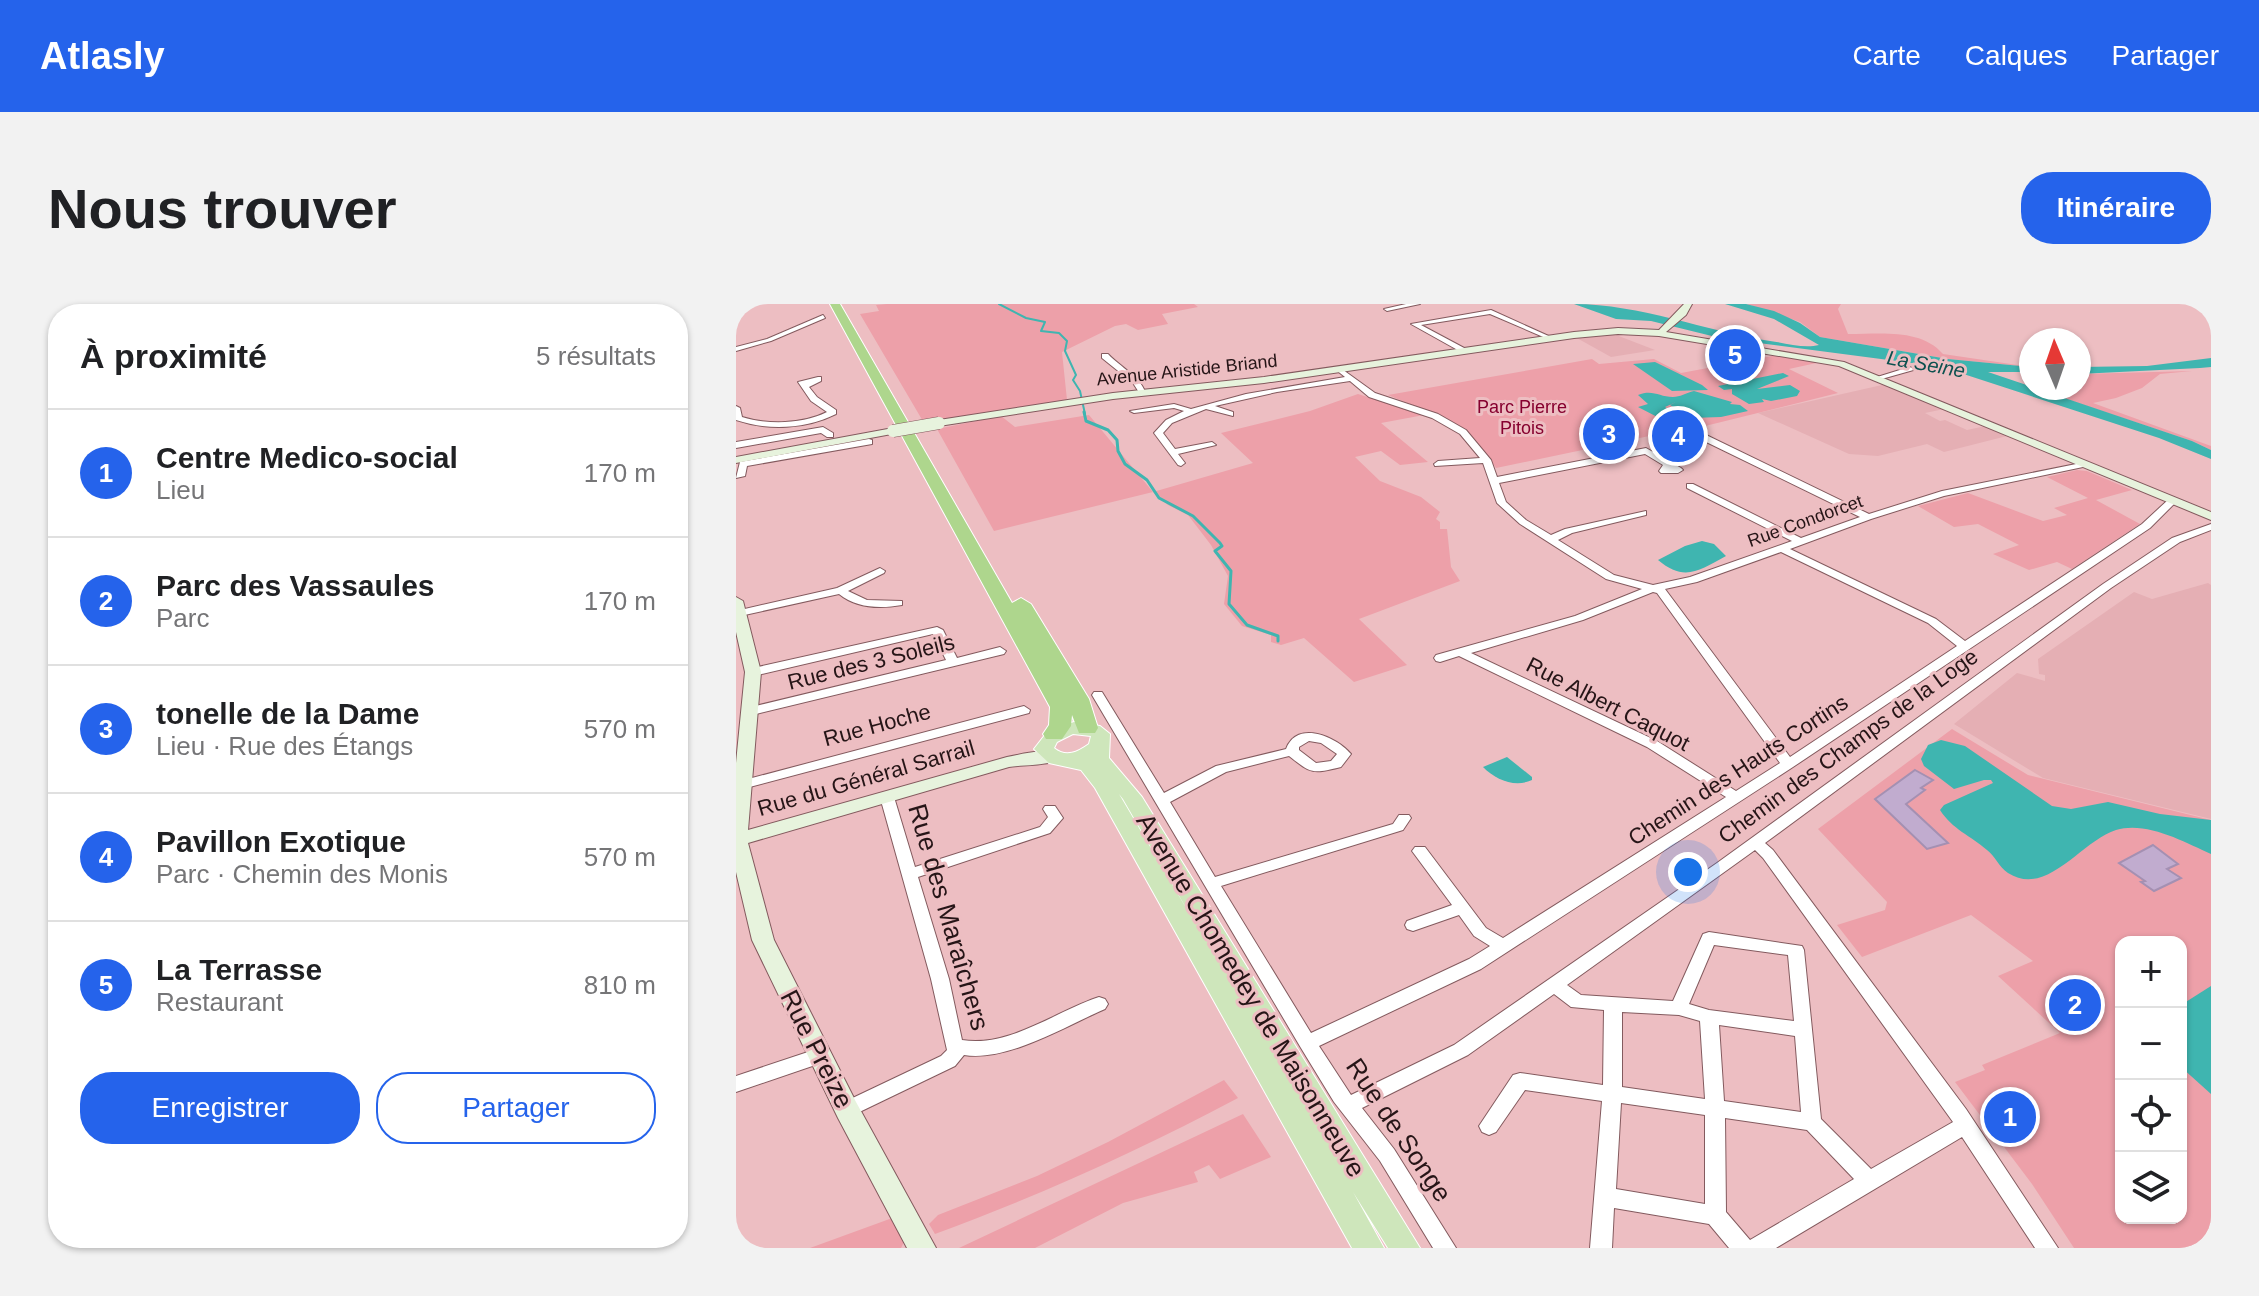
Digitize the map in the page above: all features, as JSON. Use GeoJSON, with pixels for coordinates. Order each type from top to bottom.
{"type":"FeatureCollection","features":[{"type":"Feature","properties":{"kind":"highway"},"geometry":{"type":"LineString","coordinates":[[845,304],[1078,699],[1093,736]]}},
{"type":"Feature","properties":{"kind":"highway"},"geometry":{"type":"LineString","coordinates":[[829,311],[1061,707],[1056,749]]}},
{"type":"Feature","properties":{"kind":"main road"},"geometry":{"type":"LineString","coordinates":[[1071,728],[1093,736],[1089,754],[1056,749],[1071,728]]}},
{"type":"Feature","properties":{"kind":"main road","name":"Avenue Chomedey de Maisonneuve"},"geometry":{"type":"LineString","coordinates":[[1093,736],[1101,761],[1119,778],[1132,797],[1322,1117],[1405,1248]]}},
{"type":"Feature","properties":{"kind":"main road"},"geometry":{"type":"LineString","coordinates":[[1056,749],[1088,766],[1104,786],[1369,1248]]}},
{"type":"Feature","properties":{"kind":"street"},"geometry":{"type":"LineString","coordinates":[[1387,309],[1417,304]]}},
{"type":"Feature","properties":{"kind":"street"},"geometry":{"type":"LineString","coordinates":[[1665,331],[1687,310],[1688,304]]}},
{"type":"Feature","properties":{"kind":"street"},"geometry":{"type":"LineString","coordinates":[[736,349],[769,340],[829,311]]}},
{"type":"Feature","properties":{"kind":"street"},"geometry":{"type":"LineString","coordinates":[[1463,351],[1414,324],[1491,312],[1550,338]]}},
{"type":"Feature","properties":{"kind":"street","name":"Avenue Aristide Briand"},"geometry":{"type":"LineString","coordinates":[[736,460],[1082,400],[1240,383],[1550,338],[1604,332],[1665,331],[1817,358],[1878,378],[2211,516]]}},
{"type":"Feature","properties":{"kind":"street"},"geometry":{"type":"LineString","coordinates":[[1105,356],[1118,371],[1135,380],[1143,392]]}},
{"type":"Feature","properties":{"kind":"street"},"geometry":{"type":"LineString","coordinates":[[1339,369],[1372,395],[1416,408],[1450,424],[1474,442],[1487,460]]}},
{"type":"Feature","properties":{"kind":"street"},"geometry":{"type":"LineString","coordinates":[[1878,378],[1911,370]]}},
{"type":"Feature","properties":{"kind":"street"},"geometry":{"type":"LineString","coordinates":[[1181,463],[1161,439],[1160,429],[1170,420],[1206,406],[1350,379]]}},
{"type":"Feature","properties":{"kind":"street"},"geometry":{"type":"LineString","coordinates":[[804,386],[814,399],[830,408],[831,414]]}},
{"type":"Feature","properties":{"kind":"street"},"geometry":{"type":"LineString","coordinates":[[1275,391],[1288,401]]}},
{"type":"Feature","properties":{"kind":"street"},"geometry":{"type":"LineString","coordinates":[[1134,411],[1174,406],[1191,411]]}},
{"type":"Feature","properties":{"kind":"street"},"geometry":{"type":"LineString","coordinates":[[1206,406],[1230,414]]}},
{"type":"Feature","properties":{"kind":"street"},"geometry":{"type":"LineString","coordinates":[[737,415],[753,423],[769,424],[831,414],[839,417],[840,421]]}},
{"type":"Feature","properties":{"kind":"street"},"geometry":{"type":"LineString","coordinates":[[736,445],[823,430],[830,435]]}},
{"type":"Feature","properties":{"kind":"street"},"geometry":{"type":"LineString","coordinates":[[1699,435],[1868,517]]}},
{"type":"Feature","properties":{"kind":"street"},"geometry":{"type":"LineString","coordinates":[[736,475],[742,474],[743,464],[869,442]]}},
{"type":"Feature","properties":{"kind":"street"},"geometry":{"type":"LineString","coordinates":[[1172,452],[1212,445]]}},
{"type":"Feature","properties":{"kind":"street"},"geometry":{"type":"LineString","coordinates":[[1493,481],[1649,450],[1668,465]]}},
{"type":"Feature","properties":{"kind":"street"},"geometry":{"type":"LineString","coordinates":[[1438,464],[1487,460]]}},
{"type":"Feature","properties":{"kind":"street","name":"Rue Condorcet"},"geometry":{"type":"LineString","coordinates":[[1487,460],[1502,503],[1510,512],[1610,577],[1653,588],[1693,580],[1868,517],[1942,494],[2083,464]]}},
{"type":"Feature","properties":{"kind":"street"},"geometry":{"type":"LineString","coordinates":[[1690,486],[1802,542]]}},
{"type":"Feature","properties":{"kind":"street","name":"Chemin des Hauts Cortins"},"geometry":{"type":"LineString","coordinates":[[1307,1043],[1475,964],[1788,764],[2146,526],[2172,501]]}},
{"type":"Feature","properties":{"kind":"street"},"geometry":{"type":"LineString","coordinates":[[1549,540],[1569,531],[1643,513]]}},
{"type":"Feature","properties":{"kind":"street","name":"Chemin des Champs de la Loge"},"geometry":{"type":"LineString","coordinates":[[1349,1105],[1461,1050],[2034,642],[2107,586],[2176,540],[2211,527]]}},
{"type":"Feature","properties":{"kind":"street"},"geometry":{"type":"LineString","coordinates":[[1783,549],[1932,621],[1965,646]]}},
{"type":"Feature","properties":{"kind":"street"},"geometry":{"type":"LineString","coordinates":[[738,607],[841,590],[880,571]]}},
{"type":"Feature","properties":{"kind":"street"},"geometry":{"type":"LineString","coordinates":[[1653,588],[1661,591],[1788,764]]}},
{"type":"Feature","properties":{"kind":"street","name":"Rue Albert Caquot"},"geometry":{"type":"LineString","coordinates":[[1440,658],[1579,618],[1653,588]]}},
{"type":"Feature","properties":{"kind":"street"},"geometry":{"type":"LineString","coordinates":[[841,590],[851,600],[898,603]]}},
{"type":"Feature","properties":{"kind":"street","name":"Rue Preize"},"geometry":{"type":"LineString","coordinates":[[738,607],[753,672],[752,711],[741,774],[737,840],[763,940],[847,1110],[922,1248]]}},
{"type":"Feature","properties":{"kind":"street"},"geometry":{"type":"LineString","coordinates":[[753,672],[937,630],[953,663]]}},
{"type":"Feature","properties":{"kind":"street","name":"Rue des 3 Soleils"},"geometry":{"type":"LineString","coordinates":[[752,711],[1000,651]]}},
{"type":"Feature","properties":{"kind":"street","name":"Rue Albert Caquot"},"geometry":{"type":"LineString","coordinates":[[1460,652],[1652,744],[1736,797]]}},
{"type":"Feature","properties":{"kind":"street","name":"Avenue Chomedey de Maisonneuve"},"geometry":{"type":"LineString","coordinates":[[1098,695],[1307,1043]]}},
{"type":"Feature","properties":{"kind":"street","name":"Rue Hoche"},"geometry":{"type":"LineString","coordinates":[[741,774],[1024,710]]}},
{"type":"Feature","properties":{"kind":"street","name":"Rue du Général Sarrail"},"geometry":{"type":"LineString","coordinates":[[737,840],[1007,762],[1037,757],[1056,749]]}},
{"type":"Feature","properties":{"kind":"street"},"geometry":{"type":"LineString","coordinates":[[1163,800],[1221,769],[1292,751]]}},
{"type":"Feature","properties":{"kind":"street","name":"Rue des Maraîchers"},"geometry":{"type":"LineString","coordinates":[[887,797],[940,979],[953,1042],[959,1048],[987,1049],[1099,1004]]}},
{"type":"Feature","properties":{"kind":"street"},"geometry":{"type":"LineString","coordinates":[[911,874],[1045,830],[1056,818],[1050,809]]}},
{"type":"Feature","properties":{"kind":"street"},"geometry":{"type":"LineString","coordinates":[[1212,883],[1398,827],[1404,818]]}},
{"type":"Feature","properties":{"kind":"street"},"geometry":{"type":"LineString","coordinates":[[1755,842],[1768,854],[1965,1125],[2047,1248]]}},
{"type":"Feature","properties":{"kind":"street"},"geometry":{"type":"LineString","coordinates":[[1420,851],[1480,932],[1503,946]]}},
{"type":"Feature","properties":{"kind":"street"},"geometry":{"type":"LineString","coordinates":[[1413,925],[1461,908]]}},
{"type":"Feature","properties":{"kind":"street"},"geometry":{"type":"LineString","coordinates":[[1679,1008],[1709,938],[1796,950],[1812,1122]]}},
{"type":"Feature","properties":{"kind":"street"},"geometry":{"type":"LineString","coordinates":[[1555,985],[1577,1002],[1679,1008],[1709,1017],[1804,1030]]}},
{"type":"Feature","properties":{"kind":"street"},"geometry":{"type":"LineString","coordinates":[[1601,1248],[1612,1093],[1613,1006]]}},
{"type":"Feature","properties":{"kind":"street"},"geometry":{"type":"LineString","coordinates":[[1709,1017],[1715,1110],[1715,1215],[1743,1248]]}},
{"type":"Feature","properties":{"kind":"street","name":"Rue de Songe"},"geometry":{"type":"LineString","coordinates":[[1307,1043],[1387,1155],[1445,1248]]}},
{"type":"Feature","properties":{"kind":"street"},"geometry":{"type":"LineString","coordinates":[[847,1110],[948,1061],[959,1048]]}},
{"type":"Feature","properties":{"kind":"street"},"geometry":{"type":"LineString","coordinates":[[736,1084],[820,1056]]}},
{"type":"Feature","properties":{"kind":"street"},"geometry":{"type":"LineString","coordinates":[[1489,1126],[1520,1081],[1612,1093],[1812,1122],[1869,1181]]}},
{"type":"Feature","properties":{"kind":"street"},"geometry":{"type":"LineString","coordinates":[[1756,1248],[1965,1125]]}},
{"type":"Feature","properties":{"kind":"street"},"geometry":{"type":"LineString","coordinates":[[1604,1197],[1715,1215]]}},
{"type":"Feature","properties":{"kind":"shaded area"},"geometry":{"type":"Polygon","coordinates":[[[1611,333],[1655,350],[1611,357],[1575,337],[1611,333]]]}},
{"type":"Feature","properties":{"kind":"shaded area"},"geometry":{"type":"Polygon","coordinates":[[[1882,385],[1944,409],[1925,413],[1940,421],[1945,420],[1967,430],[1986,426],[2007,436],[1944,452],[1927,444],[1878,456],[1849,454],[1758,413],[1882,385]]]}},
{"type":"Feature","properties":{"kind":"shaded area"},"geometry":{"type":"Polygon","coordinates":[[[2208,583],[2211,585],[2211,819],[2043,778],[1954,724],[2017,673],[2045,681],[2045,675],[2039,674],[2038,659],[2134,592],[2152,599],[2208,583]]]}},
{"type":"Feature","properties":{"kind":"green space"},"geometry":{"type":"Polygon","coordinates":[[[1194,304],[1198,307],[1162,314],[1168,324],[1138,330],[1126,324],[1115,326],[1062,352],[1067,400],[924,423],[860,314],[879,311],[876,305],[1194,304]]]}},
{"type":"Feature","properties":{"kind":"green space"},"geometry":{"type":"Polygon","coordinates":[[[1747,304],[1841,304],[1838,309],[1848,334],[1912,336],[1943,354],[2019,366],[1948,359],[1820,337],[1800,322],[1747,304]]]}},
{"type":"Feature","properties":{"kind":"green space","name":"Parc Pierre Pitois"},"geometry":{"type":"Polygon","coordinates":[[[1783,354],[1821,362],[1789,369],[1838,393],[1693,429],[1702,434],[1665,441],[1654,435],[1496,468],[1484,451],[1461,429],[1388,395],[1592,359],[1599,364],[1654,359],[1681,373],[1783,354]]]}},
{"type":"Feature","properties":{"kind":"green space"},"geometry":{"type":"Polygon","coordinates":[[[2192,371],[2160,374],[2142,388],[2093,403],[2211,446],[2211,450],[2069,400],[2091,400],[2091,374],[2192,371]]]}},
{"type":"Feature","properties":{"kind":"green space"},"geometry":{"type":"Polygon","coordinates":[[[1358,394],[1424,415],[1381,423],[1428,462],[1400,465],[1381,451],[1355,457],[1380,481],[1421,497],[1440,512],[1436,519],[1440,522],[1440,529],[1447,529],[1451,567],[1460,581],[1359,619],[1407,665],[1354,682],[1304,638],[1281,645],[1271,642],[1271,635],[1242,626],[1224,604],[1228,576],[1211,545],[1188,515],[1168,505],[1153,492],[1253,463],[1221,433],[1310,411],[1358,394]]]}},
{"type":"Feature","properties":{"kind":"green space"},"geometry":{"type":"Polygon","coordinates":[[[1089,415],[1153,492],[994,531],[937,429],[1001,416],[1015,427],[1089,415]]]}},
{"type":"Feature","properties":{"kind":"green space"},"geometry":{"type":"Polygon","coordinates":[[[2077,470],[2087,471],[2132,490],[2096,500],[2140,524],[2072,569],[2057,562],[2029,570],[1993,554],[2019,545],[1978,524],[1954,527],[1918,506],[1968,493],[2043,521],[2067,515],[2054,508],[2088,498],[2047,477],[2077,470]]]}},
{"type":"Feature","properties":{"kind":"green space"},"geometry":{"type":"Polygon","coordinates":[[[1952,729],[2028,775],[2211,820],[2211,1248],[2074,1248],[2032,1184],[1955,1082],[1985,1070],[1982,1065],[2060,1033],[1998,976],[2033,961],[1971,915],[1862,957],[1837,925],[1885,910],[1887,902],[1818,829],[1952,729]]]}},
{"type":"Feature","properties":{"kind":"green space"},"geometry":{"type":"Polygon","coordinates":[[[1224,1080],[1238,1098],[1164,1136],[1051,1188],[935,1234],[929,1224],[938,1215],[1037,1176],[1108,1142],[1224,1080]]]}},
{"type":"Feature","properties":{"kind":"green space"},"geometry":{"type":"Polygon","coordinates":[[[1243,1114],[1271,1157],[1220,1179],[1209,1165],[1194,1172],[1198,1182],[1123,1203],[1035,1248],[959,1248],[1243,1114]]]}},
{"type":"Feature","properties":{"kind":"green space"},"geometry":{"type":"Polygon","coordinates":[[[895,1217],[905,1240],[901,1248],[810,1248],[895,1217]]]}},
{"type":"Feature","properties":{"kind":"water","name":"La Seine"},"geometry":{"type":"Polygon","coordinates":[[[1574,304],[1623,308],[1746,337],[1819,345],[1774,319],[1725,304],[1746,304],[1774,311],[1820,337],[1948,359],[2019,366],[2019,372],[1988,372],[2019,382],[2019,392],[1942,367],[1720,338],[1651,321],[1616,319],[1574,304]]]}},
{"type":"Feature","properties":{"kind":"water"},"geometry":{"type":"Polygon","coordinates":[[[2211,358],[2211,367],[2091,373],[2091,367],[2147,366],[2211,358]]]}},
{"type":"Feature","properties":{"kind":"water"},"geometry":{"type":"Polygon","coordinates":[[[1655,362],[1708,390],[1672,391],[1633,364],[1655,362]]]}},
{"type":"Feature","properties":{"kind":"water"},"geometry":{"type":"Polygon","coordinates":[[[1783,373],[1789,376],[1757,389],[1790,385],[1800,391],[1797,396],[1771,401],[1762,399],[1764,402],[1749,404],[1732,394],[1732,389],[1724,390],[1718,386],[1783,373]]]}},
{"type":"Feature","properties":{"kind":"water"},"geometry":{"type":"Polygon","coordinates":[[[1694,391],[1732,402],[1730,404],[1740,405],[1748,411],[1721,417],[1691,418],[1670,405],[1676,402],[1665,407],[1685,419],[1667,422],[1638,407],[1648,404],[1638,395],[1643,393],[1673,397],[1694,391]]]}},
{"type":"Feature","properties":{"kind":"water"},"geometry":{"type":"Polygon","coordinates":[[[2043,400],[2071,400],[2192,441],[2211,450],[2211,459],[2159,438],[2043,400]]]}},
{"type":"Feature","properties":{"kind":"water"},"geometry":{"type":"Polygon","coordinates":[[[1702,541],[1714,544],[1726,556],[1692,572],[1676,571],[1658,560],[1685,546],[1702,541]]]}},
{"type":"Feature","properties":{"kind":"water"},"geometry":{"type":"Polygon","coordinates":[[[1941,740],[1965,746],[2052,806],[2071,809],[2108,802],[2160,814],[2211,820],[2211,854],[2153,830],[2128,828],[2103,836],[2050,873],[2022,879],[2002,868],[1990,852],[1956,827],[1940,810],[1944,805],[1993,783],[1984,780],[1954,789],[1924,766],[1921,759],[1928,745],[1941,740]]]}},
{"type":"Feature","properties":{"kind":"water"},"geometry":{"type":"Polygon","coordinates":[[[1507,757],[1532,780],[1519,783],[1506,781],[1483,767],[1507,757]]]}},
{"type":"Feature","properties":{"kind":"water"},"geometry":{"type":"Polygon","coordinates":[[[2211,986],[2211,1094],[2187,1072],[2187,1001],[2211,986]]]}},
{"type":"Feature","properties":{"kind":"building"},"geometry":{"type":"Polygon","coordinates":[[[1915,770],[1933,780],[1906,804],[1948,843],[1927,849],[1875,799],[1915,770]]]}},
{"type":"Feature","properties":{"kind":"building"},"geometry":{"type":"Polygon","coordinates":[[[2153,845],[2178,864],[2167,869],[2181,878],[2154,891],[2119,863],[2153,845]]]}},
{"type":"Feature","properties":{"kind":"building"},"geometry":{"type":"Polygon","coordinates":[[[1998,1104],[2025,1114],[2022,1134],[1995,1124],[1998,1104]]]}},
{"type":"Feature","properties":{"kind":"waterway"},"geometry":{"type":"LineString","coordinates":[[999,304],[1026,318],[1045,322],[1041,331],[1059,333],[1067,341],[1065,351],[1076,375],[1073,380],[1080,391],[1085,414]]}},
{"type":"Feature","properties":{"kind":"waterway"},"geometry":{"type":"LineString","coordinates":[[1084,412],[1086,421],[1108,430],[1117,440],[1118,451],[1125,464],[1147,480],[1159,498],[1193,516],[1220,543],[1222,546],[1215,551],[1231,571],[1229,604],[1247,625],[1278,636],[1278,641]]}},
{"type":"Feature","properties":{"kind":"place","name":"La Terrasse"},"geometry":{"type":"Point","coordinates":[1735,355]}},
{"type":"Feature","properties":{"kind":"place","name":"tonelle de la Dame"},"geometry":{"type":"Point","coordinates":[1609,434]}},
{"type":"Feature","properties":{"kind":"place","name":"Pavillon Exotique"},"geometry":{"type":"Point","coordinates":[1678,436]}},
{"type":"Feature","properties":{"kind":"place","name":"Parc des Vassaules"},"geometry":{"type":"Point","coordinates":[2075,1005]}},
{"type":"Feature","properties":{"kind":"place","name":"Centre Medico-social"},"geometry":{"type":"Point","coordinates":[2010,1117]}}]}
